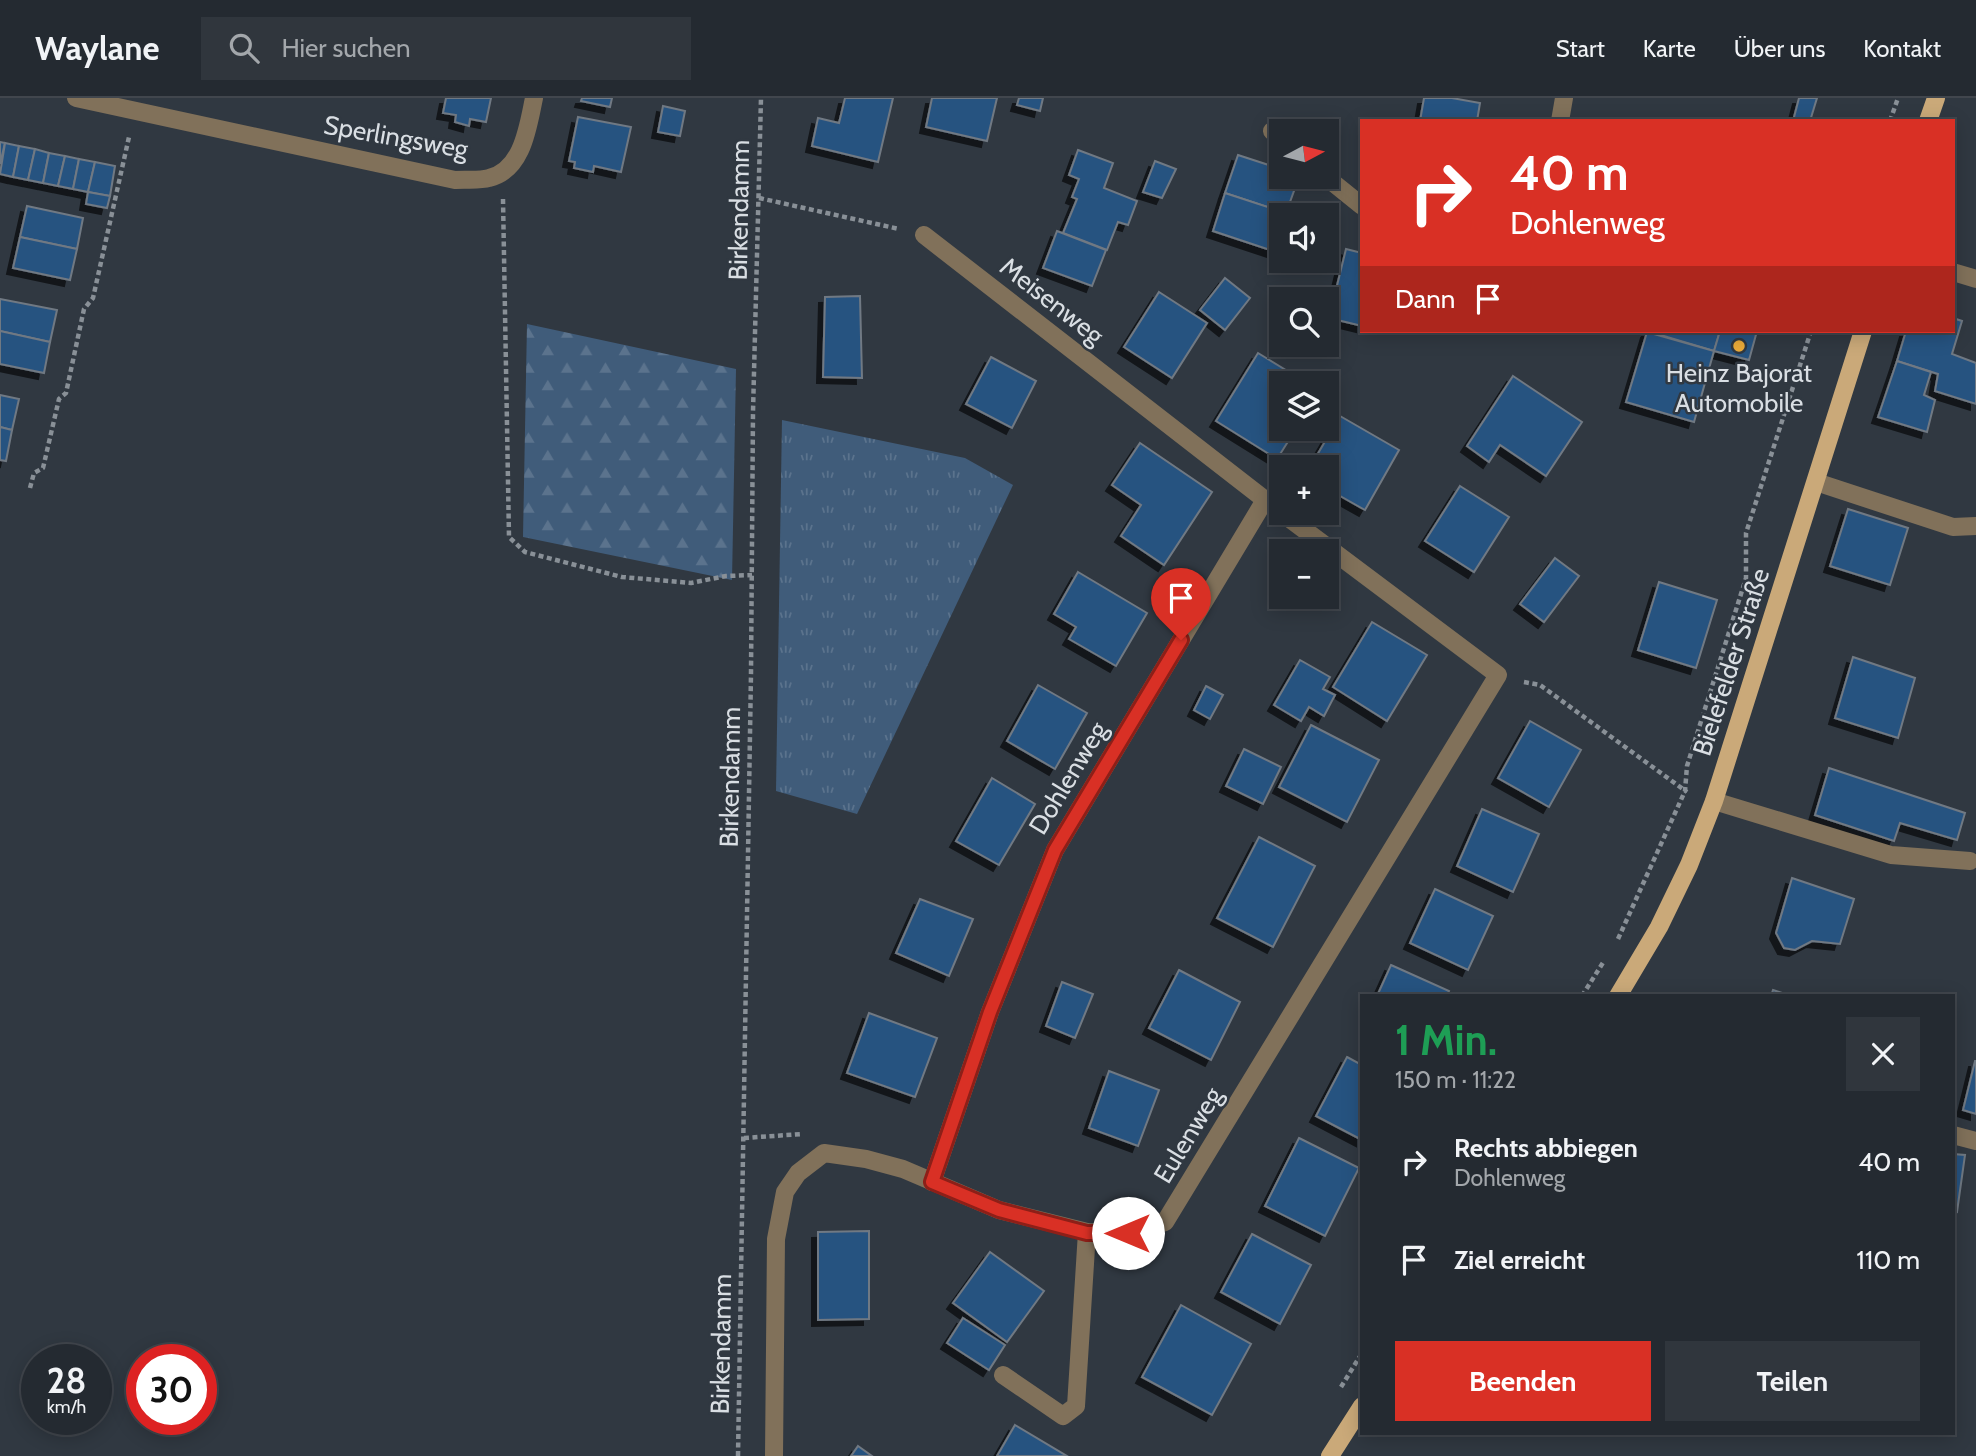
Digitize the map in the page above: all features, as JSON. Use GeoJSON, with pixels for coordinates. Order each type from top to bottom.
{"type":"FeatureCollection","features":[{"type":"Feature","properties":{"kind":"main road"},"geometry":{"type":"LineString","coordinates":[[1929,119],[1936,98]]}},
{"type":"Feature","properties":{"kind":"main road","name":"Bielefelder Straße"},"geometry":{"type":"LineString","coordinates":[[1619,994],[1659,927],[1689,865],[1714,801],[1862,333]]}},
{"type":"Feature","properties":{"kind":"main road"},"geometry":{"type":"LineString","coordinates":[[1330,1456],[1360,1409]]}},
{"type":"Feature","properties":{"kind":"street","name":"Sperlingsweg"},"geometry":{"type":"LineString","coordinates":[[76,98],[455,180],[491,178],[509,166],[524,144],[534,98]]}},
{"type":"Feature","properties":{"kind":"street"},"geometry":{"type":"LineString","coordinates":[[1560,119],[1564,98]]}},
{"type":"Feature","properties":{"kind":"street"},"geometry":{"type":"LineString","coordinates":[[1339,187],[1360,204]]}},
{"type":"Feature","properties":{"kind":"street","name":"Meisenweg"},"geometry":{"type":"LineString","coordinates":[[924,235],[1269,503]]}},
{"type":"Feature","properties":{"kind":"street"},"geometry":{"type":"LineString","coordinates":[[1955,273],[1976,279]]}},
{"type":"Feature","properties":{"kind":"street"},"geometry":{"type":"LineString","coordinates":[[1816,482],[1952,527],[1976,526]]}},
{"type":"Feature","properties":{"kind":"street","name":"Dohlenweg"},"geometry":{"type":"LineString","coordinates":[[932,1182],[990,1012],[1055,850],[1265,500]]}},
{"type":"Feature","properties":{"kind":"street","name":"Meisenweg"},"geometry":{"type":"LineString","coordinates":[[1298,525],[1498,675]]}},
{"type":"Feature","properties":{"kind":"street","name":"Eulenweg"},"geometry":{"type":"LineString","coordinates":[[824,1153],[866,1159],[903,1169],[999,1210],[1087,1233],[1128,1233],[1166,1222],[1498,675]]}},
{"type":"Feature","properties":{"kind":"street"},"geometry":{"type":"LineString","coordinates":[[1714,801],[1891,855],[1970,861]]}},
{"type":"Feature","properties":{"kind":"street"},"geometry":{"type":"LineString","coordinates":[[1955,1136],[1976,1141]]}},
{"type":"Feature","properties":{"kind":"street"},"geometry":{"type":"LineString","coordinates":[[774,1456],[776,1239],[785,1192],[798,1173],[824,1153]]}},
{"type":"Feature","properties":{"kind":"street"},"geometry":{"type":"LineString","coordinates":[[1003,1375],[1063,1416],[1076,1406],[1087,1233]]}},
{"type":"Feature","properties":{"kind":"path","name":"Birkendamm"},"geometry":{"type":"LineString","coordinates":[[738,1456],[753,412],[761,98]]}},
{"type":"Feature","properties":{"kind":"path"},"geometry":{"type":"LineString","coordinates":[[1891,119],[1898,98]]}},
{"type":"Feature","properties":{"kind":"path"},"geometry":{"type":"LineString","coordinates":[[30,488],[34,473],[43,468],[59,399],[66,393],[84,309],[93,298],[135,111]]}},
{"type":"Feature","properties":{"kind":"path"},"geometry":{"type":"LineString","coordinates":[[502,170],[509,537],[525,552],[622,577],[691,583],[726,576],[752,575]]}},
{"type":"Feature","properties":{"kind":"path"},"geometry":{"type":"LineString","coordinates":[[759,198],[924,235]]}},
{"type":"Feature","properties":{"kind":"path"},"geometry":{"type":"LineString","coordinates":[[1616,941],[1685,791],[1687,766],[1746,578],[1746,533],[1810,333]]}},
{"type":"Feature","properties":{"kind":"path"},"geometry":{"type":"LineString","coordinates":[[1498,675],[1540,685],[1685,791],[1714,801]]}},
{"type":"Feature","properties":{"kind":"path"},"geometry":{"type":"LineString","coordinates":[[1583,994],[1609,952]]}},
{"type":"Feature","properties":{"kind":"path"},"geometry":{"type":"LineString","coordinates":[[744,1138],[817,1133],[824,1153]]}},
{"type":"Feature","properties":{"kind":"green space"},"geometry":{"type":"Polygon","coordinates":[[[527,324],[736,369],[732,580],[523,537],[527,324]]]}},
{"type":"Feature","properties":{"kind":"green space"},"geometry":{"type":"Polygon","coordinates":[[[782,420],[965,458],[1013,485],[857,814],[776,791],[782,420]]]}},
{"type":"Feature","properties":{"kind":"building"},"geometry":{"type":"Polygon","coordinates":[[[446,98],[491,98],[486,122],[470,119],[469,126],[455,122],[456,115],[443,113],[446,98]]]}},
{"type":"Feature","properties":{"kind":"building"},"geometry":{"type":"Polygon","coordinates":[[[582,98],[612,98],[610,107],[581,101],[582,98]]]}},
{"type":"Feature","properties":{"kind":"building"},"geometry":{"type":"Polygon","coordinates":[[[845,98],[893,98],[878,162],[812,146],[818,118],[839,123],[845,98]]]}},
{"type":"Feature","properties":{"kind":"building"},"geometry":{"type":"Polygon","coordinates":[[[932,98],[997,98],[987,141],[926,127],[932,98]]]}},
{"type":"Feature","properties":{"kind":"building"},"geometry":{"type":"Polygon","coordinates":[[[1019,98],[1043,98],[1040,111],[1017,105],[1019,98]]]}},
{"type":"Feature","properties":{"kind":"building"},"geometry":{"type":"Polygon","coordinates":[[[1424,98],[1452,98],[1480,103],[1477,119],[1420,119],[1424,98]]]}},
{"type":"Feature","properties":{"kind":"building"},"geometry":{"type":"Polygon","coordinates":[[[1799,98],[1817,98],[1811,119],[1794,119],[1799,98]]]}},
{"type":"Feature","properties":{"kind":"building"},"geometry":{"type":"Polygon","coordinates":[[[663,106],[685,111],[680,136],[658,132],[663,106]]]}},
{"type":"Feature","properties":{"kind":"building"},"geometry":{"type":"Polygon","coordinates":[[[578,117],[631,127],[621,172],[594,166],[593,172],[574,168],[575,162],[569,161],[578,117]]]}},
{"type":"Feature","properties":{"kind":"building"},"geometry":{"type":"Polygon","coordinates":[[[0,142],[5,143],[0,164],[0,142]]]}},
{"type":"Feature","properties":{"kind":"building"},"geometry":{"type":"Polygon","coordinates":[[[5,143],[19,146],[13,177],[0,174],[5,143]]]}},
{"type":"Feature","properties":{"kind":"building"},"geometry":{"type":"Polygon","coordinates":[[[19,146],[35,149],[28,180],[13,177],[19,146]]]}},
{"type":"Feature","properties":{"kind":"building"},"geometry":{"type":"Polygon","coordinates":[[[35,149],[49,153],[43,183],[28,180],[35,149]]]}},
{"type":"Feature","properties":{"kind":"building"},"geometry":{"type":"Polygon","coordinates":[[[1078,150],[1113,163],[1104,188],[1137,201],[1128,225],[1118,222],[1107,250],[1063,233],[1077,199],[1072,197],[1079,179],[1069,175],[1078,150]]]}},
{"type":"Feature","properties":{"kind":"building"},"geometry":{"type":"Polygon","coordinates":[[[49,153],[65,156],[58,186],[43,183],[49,153]]]}},
{"type":"Feature","properties":{"kind":"building"},"geometry":{"type":"Polygon","coordinates":[[[1238,155],[1269,165],[1269,189],[1295,189],[1290,203],[1269,203],[1269,207],[1225,193],[1238,155]]]}},
{"type":"Feature","properties":{"kind":"building"},"geometry":{"type":"Polygon","coordinates":[[[65,156],[79,159],[73,189],[58,186],[65,156]]]}},
{"type":"Feature","properties":{"kind":"building"},"geometry":{"type":"Polygon","coordinates":[[[79,159],[95,162],[88,192],[73,189],[79,159]]]}},
{"type":"Feature","properties":{"kind":"building"},"geometry":{"type":"Polygon","coordinates":[[[1155,161],[1176,169],[1162,198],[1143,192],[1155,161]]]}},
{"type":"Feature","properties":{"kind":"building"},"geometry":{"type":"Polygon","coordinates":[[[95,162],[115,166],[110,196],[88,192],[95,162]]]}},
{"type":"Feature","properties":{"kind":"building"},"geometry":{"type":"Polygon","coordinates":[[[88,192],[110,196],[107,208],[86,204],[88,192]]]}},
{"type":"Feature","properties":{"kind":"building"},"geometry":{"type":"Polygon","coordinates":[[[1225,193],[1269,207],[1269,250],[1213,231],[1225,193]]]}},
{"type":"Feature","properties":{"kind":"building"},"geometry":{"type":"Polygon","coordinates":[[[27,206],[83,218],[77,249],[20,237],[27,206]]]}},
{"type":"Feature","properties":{"kind":"building"},"geometry":{"type":"Polygon","coordinates":[[[1057,231],[1106,250],[1092,286],[1043,268],[1057,231]]]}},
{"type":"Feature","properties":{"kind":"building"},"geometry":{"type":"Polygon","coordinates":[[[20,237],[77,249],[70,280],[13,268],[20,237]]]}},
{"type":"Feature","properties":{"kind":"building"},"geometry":{"type":"Polygon","coordinates":[[[1346,249],[1360,252],[1360,326],[1339,320],[1339,287],[1337,287],[1346,249]]]}},
{"type":"Feature","properties":{"kind":"building"},"geometry":{"type":"Polygon","coordinates":[[[1225,278],[1250,298],[1225,330],[1200,310],[1225,278]]]}},
{"type":"Feature","properties":{"kind":"building"},"geometry":{"type":"Polygon","coordinates":[[[1159,292],[1207,323],[1172,378],[1124,347],[1159,292]]]}},
{"type":"Feature","properties":{"kind":"building"},"geometry":{"type":"Polygon","coordinates":[[[860,296],[862,378],[823,377],[825,297],[860,296]]]}},
{"type":"Feature","properties":{"kind":"building"},"geometry":{"type":"Polygon","coordinates":[[[0,299],[57,310],[50,342],[0,331],[0,299]]]}},
{"type":"Feature","properties":{"kind":"building"},"geometry":{"type":"Polygon","coordinates":[[[1955,319],[1962,321],[1952,354],[1976,363],[1976,404],[1935,391],[1938,374],[1897,361],[1905,333],[1955,333],[1955,319]]]}},
{"type":"Feature","properties":{"kind":"building"},"geometry":{"type":"Polygon","coordinates":[[[0,331],[50,342],[44,373],[0,364],[0,331]]]}},
{"type":"Feature","properties":{"kind":"building"},"geometry":{"type":"Polygon","coordinates":[[[1647,333],[1714,351],[1694,422],[1626,402],[1647,333]]]}},
{"type":"Feature","properties":{"kind":"building"},"geometry":{"type":"Polygon","coordinates":[[[1654,333],[1719,333],[1714,351],[1654,333]]]}},
{"type":"Feature","properties":{"kind":"building"},"geometry":{"type":"Polygon","coordinates":[[[1719,333],[1756,333],[1749,360],[1714,351],[1719,333]]]}},
{"type":"Feature","properties":{"kind":"building"},"geometry":{"type":"Polygon","coordinates":[[[1258,353],[1287,371],[1269,371],[1269,441],[1288,441],[1280,455],[1271,455],[1216,421],[1258,353]]]}},
{"type":"Feature","properties":{"kind":"building"},"geometry":{"type":"Polygon","coordinates":[[[991,357],[1036,381],[1012,428],[966,404],[991,357]]]}},
{"type":"Feature","properties":{"kind":"building"},"geometry":{"type":"Polygon","coordinates":[[[1897,361],[1931,372],[1924,395],[1935,400],[1927,432],[1878,417],[1897,361]]]}},
{"type":"Feature","properties":{"kind":"building"},"geometry":{"type":"Polygon","coordinates":[[[1513,376],[1582,422],[1546,476],[1500,445],[1489,462],[1467,446],[1513,376]]]}},
{"type":"Feature","properties":{"kind":"building"},"geometry":{"type":"Polygon","coordinates":[[[0,395],[19,399],[12,430],[0,427],[0,395]]]}},
{"type":"Feature","properties":{"kind":"building"},"geometry":{"type":"Polygon","coordinates":[[[1339,418],[1399,450],[1365,510],[1339,495],[1339,455],[1317,455],[1325,441],[1339,441],[1339,418]]]}},
{"type":"Feature","properties":{"kind":"building"},"geometry":{"type":"Polygon","coordinates":[[[0,427],[12,430],[6,461],[0,460],[0,427]]]}},
{"type":"Feature","properties":{"kind":"building"},"geometry":{"type":"Polygon","coordinates":[[[1140,443],[1212,492],[1164,565],[1121,536],[1141,505],[1112,485],[1140,443]]]}},
{"type":"Feature","properties":{"kind":"building"},"geometry":{"type":"Polygon","coordinates":[[[1460,486],[1509,517],[1474,572],[1425,541],[1460,486]]]}},
{"type":"Feature","properties":{"kind":"building"},"geometry":{"type":"Polygon","coordinates":[[[1848,509],[1908,528],[1890,585],[1830,566],[1848,509]]]}},
{"type":"Feature","properties":{"kind":"building"},"geometry":{"type":"Polygon","coordinates":[[[1555,558],[1579,576],[1544,622],[1520,604],[1555,558]]]}},
{"type":"Feature","properties":{"kind":"building"},"geometry":{"type":"Polygon","coordinates":[[[1078,572],[1147,613],[1116,666],[1069,639],[1076,627],[1054,614],[1078,572]]]}},
{"type":"Feature","properties":{"kind":"building"},"geometry":{"type":"Polygon","coordinates":[[[1659,582],[1717,600],[1696,668],[1638,650],[1659,582]]]}},
{"type":"Feature","properties":{"kind":"building"},"geometry":{"type":"Polygon","coordinates":[[[1372,622],[1427,655],[1387,721],[1333,687],[1372,622]]]}},
{"type":"Feature","properties":{"kind":"building"},"geometry":{"type":"Polygon","coordinates":[[[1853,657],[1915,678],[1898,738],[1835,718],[1853,657]]]}},
{"type":"Feature","properties":{"kind":"building"},"geometry":{"type":"Polygon","coordinates":[[[1300,660],[1330,677],[1323,689],[1335,695],[1324,716],[1309,707],[1301,721],[1274,705],[1300,660]]]}},
{"type":"Feature","properties":{"kind":"building"},"geometry":{"type":"Polygon","coordinates":[[[1038,685],[1087,713],[1055,769],[1007,741],[1038,685]]]}},
{"type":"Feature","properties":{"kind":"building"},"geometry":{"type":"Polygon","coordinates":[[[1206,686],[1223,695],[1210,719],[1194,710],[1206,686]]]}},
{"type":"Feature","properties":{"kind":"building"},"geometry":{"type":"Polygon","coordinates":[[[1530,721],[1581,750],[1549,807],[1498,778],[1530,721]]]}},
{"type":"Feature","properties":{"kind":"building"},"geometry":{"type":"Polygon","coordinates":[[[1311,725],[1379,760],[1347,822],[1279,787],[1311,725]]]}},
{"type":"Feature","properties":{"kind":"building"},"geometry":{"type":"Polygon","coordinates":[[[1244,749],[1281,767],[1263,804],[1226,786],[1244,749]]]}},
{"type":"Feature","properties":{"kind":"building"},"geometry":{"type":"Polygon","coordinates":[[[1829,768],[1965,813],[1957,840],[1900,823],[1894,841],[1815,815],[1829,768]]]}},
{"type":"Feature","properties":{"kind":"building"},"geometry":{"type":"Polygon","coordinates":[[[992,778],[1035,804],[999,865],[956,841],[992,778]]]}},
{"type":"Feature","properties":{"kind":"building"},"geometry":{"type":"Polygon","coordinates":[[[1482,809],[1539,834],[1513,892],[1457,866],[1482,809]]]}},
{"type":"Feature","properties":{"kind":"building"},"geometry":{"type":"Polygon","coordinates":[[[1259,837],[1315,866],[1273,947],[1217,918],[1259,837]]]}},
{"type":"Feature","properties":{"kind":"building"},"geometry":{"type":"Polygon","coordinates":[[[1792,878],[1854,899],[1840,944],[1812,941],[1795,950],[1784,948],[1776,933],[1792,878]]]}},
{"type":"Feature","properties":{"kind":"building"},"geometry":{"type":"Polygon","coordinates":[[[1435,889],[1493,916],[1468,970],[1410,943],[1435,889]]]}},
{"type":"Feature","properties":{"kind":"building"},"geometry":{"type":"Polygon","coordinates":[[[920,899],[973,919],[949,976],[896,953],[920,899]]]}},
{"type":"Feature","properties":{"kind":"building"},"geometry":{"type":"Polygon","coordinates":[[[1391,965],[1449,991],[1448,994],[1378,994],[1391,965]]]}},
{"type":"Feature","properties":{"kind":"building"},"geometry":{"type":"Polygon","coordinates":[[[1179,970],[1240,1002],[1211,1060],[1149,1028],[1179,970]]]}},
{"type":"Feature","properties":{"kind":"building"},"geometry":{"type":"Polygon","coordinates":[[[1062,982],[1093,994],[1075,1038],[1046,1026],[1062,982]]]}},
{"type":"Feature","properties":{"kind":"building"},"geometry":{"type":"Polygon","coordinates":[[[869,1013],[937,1038],[915,1097],[847,1073],[869,1013]]]}},
{"type":"Feature","properties":{"kind":"building"},"geometry":{"type":"Polygon","coordinates":[[[1347,1057],[1360,1064],[1360,1139],[1316,1116],[1347,1057]]]}},
{"type":"Feature","properties":{"kind":"building"},"geometry":{"type":"Polygon","coordinates":[[[1976,1061],[1976,1114],[1963,1110],[1976,1061]]]}},
{"type":"Feature","properties":{"kind":"building"},"geometry":{"type":"Polygon","coordinates":[[[1109,1071],[1159,1090],[1138,1146],[1089,1128],[1109,1071]]]}},
{"type":"Feature","properties":{"kind":"building"},"geometry":{"type":"Polygon","coordinates":[[[1299,1138],[1359,1168],[1325,1236],[1265,1206],[1299,1138]]]}},
{"type":"Feature","properties":{"kind":"building"},"geometry":{"type":"Polygon","coordinates":[[[1955,1154],[1965,1155],[1955,1212],[1955,1154]]]}},
{"type":"Feature","properties":{"kind":"building"},"geometry":{"type":"Polygon","coordinates":[[[869,1231],[869,1319],[818,1320],[818,1232],[869,1231]]]}},
{"type":"Feature","properties":{"kind":"building"},"geometry":{"type":"Polygon","coordinates":[[[1252,1234],[1311,1265],[1280,1324],[1221,1292],[1252,1234]]]}},
{"type":"Feature","properties":{"kind":"building"},"geometry":{"type":"Polygon","coordinates":[[[990,1252],[1044,1291],[1007,1342],[953,1303],[990,1252]]]}},
{"type":"Feature","properties":{"kind":"building"},"geometry":{"type":"Polygon","coordinates":[[[1181,1305],[1251,1344],[1212,1415],[1142,1377],[1181,1305]]]}},
{"type":"Feature","properties":{"kind":"building"},"geometry":{"type":"Polygon","coordinates":[[[963,1318],[1005,1345],[989,1370],[947,1343],[963,1318]]]}},
{"type":"Feature","properties":{"kind":"building"},"geometry":{"type":"Polygon","coordinates":[[[1015,1425],[1067,1456],[997,1456],[1015,1425]]]}},
{"type":"Feature","properties":{"kind":"building"},"geometry":{"type":"Polygon","coordinates":[[[858,1446],[872,1456],[851,1456],[858,1446]]]}},
{"type":"Feature","properties":{"kind":"place","name":"Heinz Bajorat Automobile"},"geometry":{"type":"Point","coordinates":[1739,346]}},
{"type":"Feature","properties":{"kind":"route"},"geometry":{"type":"LineString","coordinates":[[1128,1233],[1087,1233],[999,1210],[932,1182],[990,1012],[1055,850],[1181,640]]}}]}
